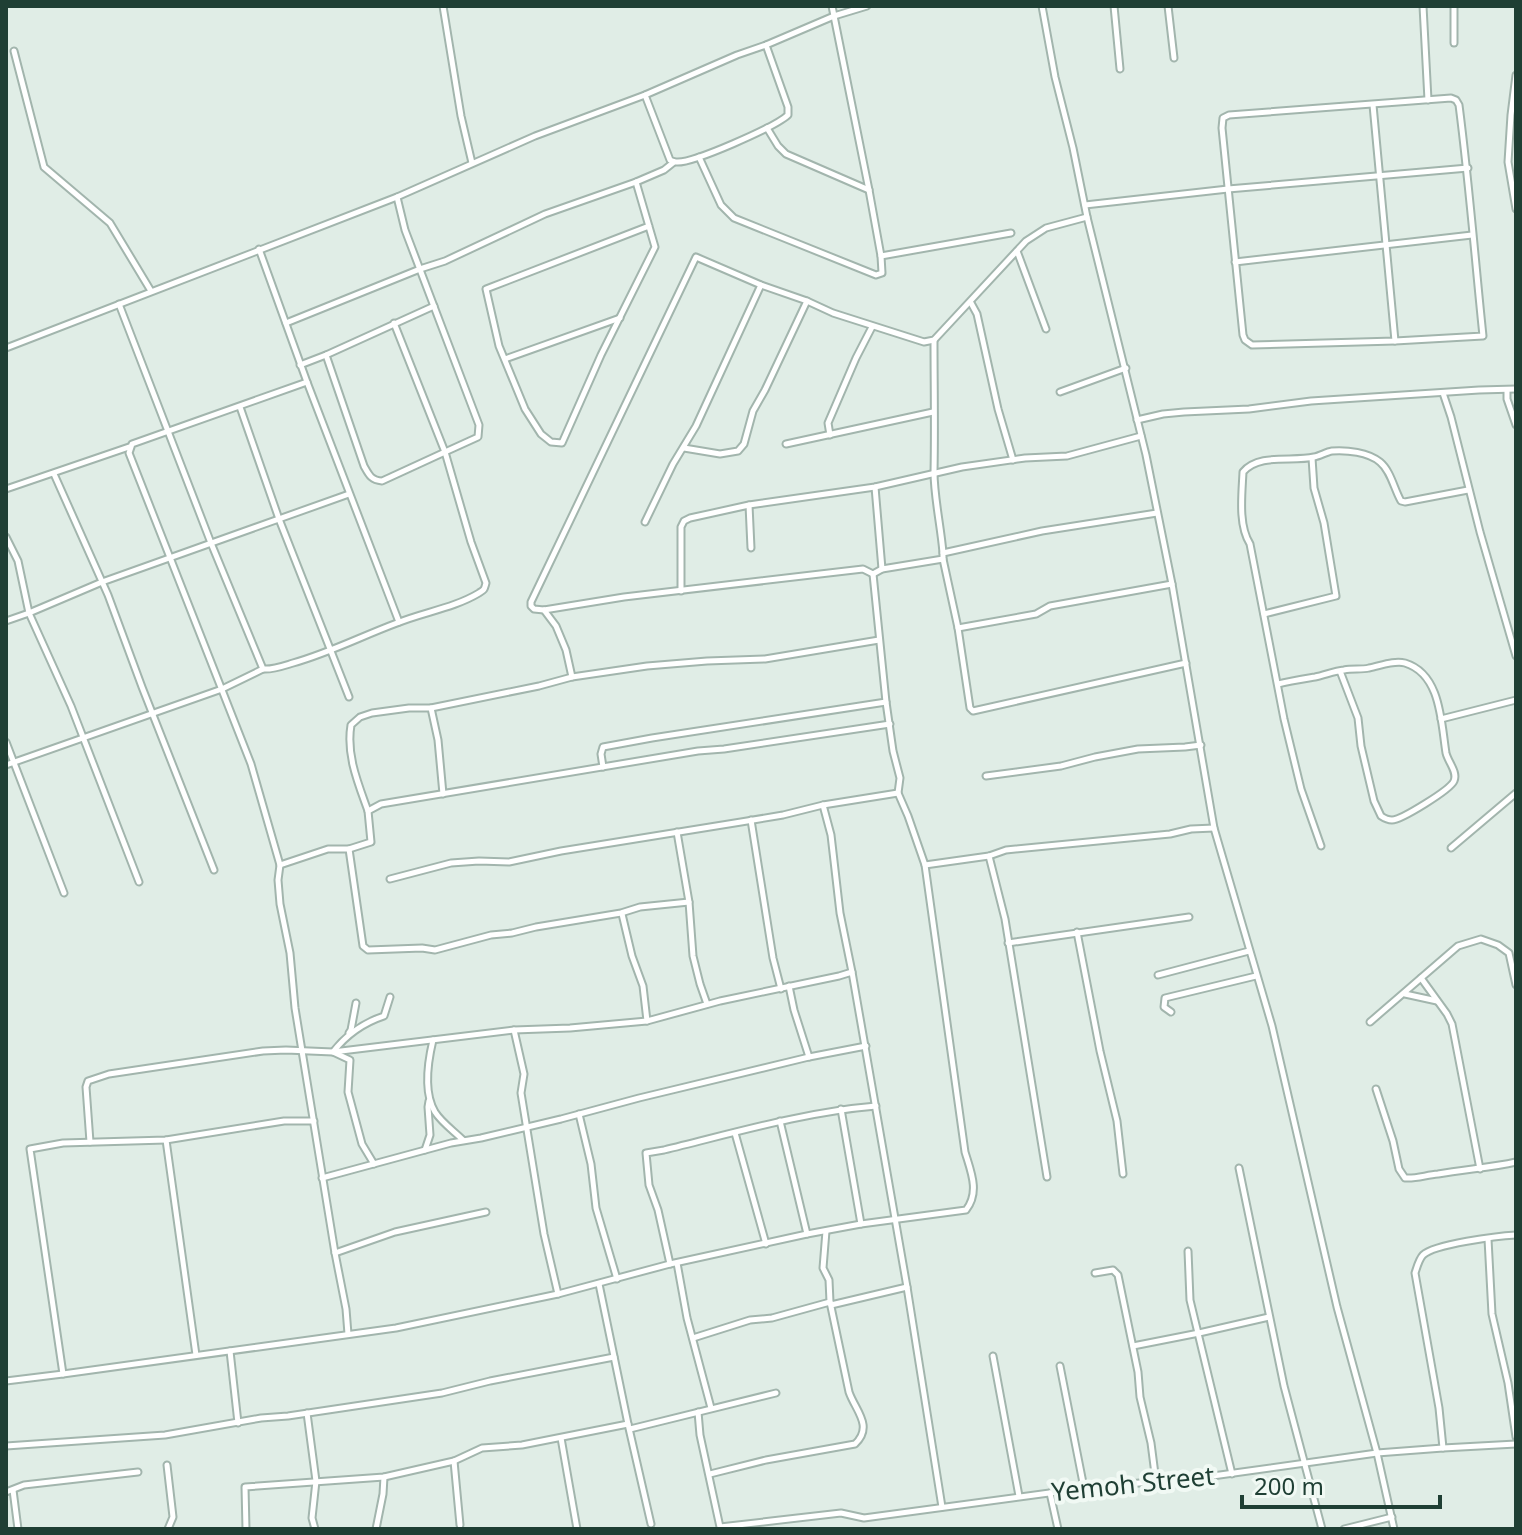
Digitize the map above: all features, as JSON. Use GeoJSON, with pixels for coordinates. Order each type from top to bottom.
{"type":"FeatureCollection","features":[{"type":"Feature","properties":{"kind":"street"},"geometry":{"type":"LineString","coordinates":[[443,6],[472,163]]}},
{"type":"Feature","properties":{"kind":"street"},"geometry":{"type":"LineString","coordinates":[[699,157],[721,205],[734,218],[876,275],[882,273],[869,190],[832,6]]}},
{"type":"Feature","properties":{"kind":"street"},"geometry":{"type":"LineString","coordinates":[[6,348],[397,197],[535,136],[645,95],[834,16],[867,6]]}},
{"type":"Feature","properties":{"kind":"street"},"geometry":{"type":"LineString","coordinates":[[1042,6],[1055,77],[1126,368],[1172,584],[1214,828],[1272,1026],[1337,1307],[1377,1453],[1394,1529]]}},
{"type":"Feature","properties":{"kind":"street"},"geometry":{"type":"LineString","coordinates":[[1114,6],[1120,69]]}},
{"type":"Feature","properties":{"kind":"street"},"geometry":{"type":"LineString","coordinates":[[1168,6],[1174,58]]}},
{"type":"Feature","properties":{"kind":"street"},"geometry":{"type":"LineString","coordinates":[[1423,6],[1428,100]]}},
{"type":"Feature","properties":{"kind":"street"},"geometry":{"type":"LineString","coordinates":[[1454,6],[1454,43]]}},
{"type":"Feature","properties":{"kind":"street"},"geometry":{"type":"LineString","coordinates":[[286,323],[445,261],[545,214],[636,182],[664,170],[674,162],[699,157],[767,128],[788,115],[788,107],[766,45]]}},
{"type":"Feature","properties":{"kind":"street"},"geometry":{"type":"LineString","coordinates":[[14,51],[44,167],[110,223],[151,291]]}},
{"type":"Feature","properties":{"kind":"street"},"geometry":{"type":"LineString","coordinates":[[1516,75],[1508,162],[1516,209]]}},
{"type":"Feature","properties":{"kind":"street"},"geometry":{"type":"LineString","coordinates":[[645,95],[670,160],[674,162]]}},
{"type":"Feature","properties":{"kind":"street"},"geometry":{"type":"LineString","coordinates":[[1451,98],[1459,105],[1468,168],[1483,336],[1248,343],[1243,335],[1223,118],[1229,115],[1428,100],[1451,98]]}},
{"type":"Feature","properties":{"kind":"street"},"geometry":{"type":"LineString","coordinates":[[1373,105],[1395,341]]}},
{"type":"Feature","properties":{"kind":"street"},"geometry":{"type":"LineString","coordinates":[[767,128],[786,154],[869,190]]}},
{"type":"Feature","properties":{"kind":"street"},"geometry":{"type":"LineString","coordinates":[[1085,205],[1468,168]]}},
{"type":"Feature","properties":{"kind":"street"},"geometry":{"type":"LineString","coordinates":[[636,182],[649,226],[655,247],[562,443],[551,442],[530,419],[499,346],[486,289],[649,226]]}},
{"type":"Feature","properties":{"kind":"street"},"geometry":{"type":"LineString","coordinates":[[326,355],[364,466],[374,481],[382,481],[478,437],[479,425],[405,230],[397,197]]}},
{"type":"Feature","properties":{"kind":"street"},"geometry":{"type":"LineString","coordinates":[[873,574],[863,569],[624,597],[544,610],[531,606],[696,257],[833,313],[924,342],[934,340],[1026,241],[1046,228],[1087,217]]}},
{"type":"Feature","properties":{"kind":"street"},"geometry":{"type":"LineString","coordinates":[[881,256],[1011,233]]}},
{"type":"Feature","properties":{"kind":"street"},"geometry":{"type":"LineString","coordinates":[[1235,262],[1472,235]]}},
{"type":"Feature","properties":{"kind":"street"},"geometry":{"type":"LineString","coordinates":[[259,249],[399,622]]}},
{"type":"Feature","properties":{"kind":"street"},"geometry":{"type":"LineString","coordinates":[[1017,251],[1046,329]]}},
{"type":"Feature","properties":{"kind":"street"},"geometry":{"type":"LineString","coordinates":[[645,522],[673,464],[696,426],[761,285]]}},
{"type":"Feature","properties":{"kind":"street"},"geometry":{"type":"LineString","coordinates":[[684,448],[720,454],[738,451],[744,444],[753,411],[807,301]]}},
{"type":"Feature","properties":{"kind":"street"},"geometry":{"type":"LineString","coordinates":[[970,303],[977,314],[1013,460]]}},
{"type":"Feature","properties":{"kind":"street"},"geometry":{"type":"LineString","coordinates":[[119,304],[263,669]]}},
{"type":"Feature","properties":{"kind":"street"},"geometry":{"type":"LineString","coordinates":[[300,365],[434,306]]}},
{"type":"Feature","properties":{"kind":"street"},"geometry":{"type":"LineString","coordinates":[[505,359],[620,318]]}},
{"type":"Feature","properties":{"kind":"street"},"geometry":{"type":"LineString","coordinates":[[6,765],[222,689],[263,669],[330,652],[399,622],[451,606],[485,589],[486,583],[445,452],[394,323]]}},
{"type":"Feature","properties":{"kind":"street"},"geometry":{"type":"LineString","coordinates":[[830,435],[828,423],[872,327]]}},
{"type":"Feature","properties":{"kind":"street"},"geometry":{"type":"LineString","coordinates":[[934,340],[934,473],[943,556],[970,708],[973,711],[1186,663]]}},
{"type":"Feature","properties":{"kind":"street"},"geometry":{"type":"LineString","coordinates":[[1060,392],[1126,368]]}},
{"type":"Feature","properties":{"kind":"street"},"geometry":{"type":"LineString","coordinates":[[6,489],[307,382]]}},
{"type":"Feature","properties":{"kind":"street"},"geometry":{"type":"LineString","coordinates":[[1137,420],[1184,412],[1249,409],[1311,401],[1516,389]]}},
{"type":"Feature","properties":{"kind":"street"},"geometry":{"type":"LineString","coordinates":[[1507,390],[1516,425]]}},
{"type":"Feature","properties":{"kind":"street"},"geometry":{"type":"LineString","coordinates":[[1443,393],[1516,656]]}},
{"type":"Feature","properties":{"kind":"street"},"geometry":{"type":"LineString","coordinates":[[240,407],[279,519],[349,697]]}},
{"type":"Feature","properties":{"kind":"street"},"geometry":{"type":"LineString","coordinates":[[786,444],[933,412]]}},
{"type":"Feature","properties":{"kind":"street"},"geometry":{"type":"LineString","coordinates":[[681,591],[681,527],[690,518],[749,505],[875,487],[962,467],[1067,456],[1141,436]]}},
{"type":"Feature","properties":{"kind":"street"},"geometry":{"type":"LineString","coordinates":[[129,447],[251,764],[280,865],[280,904],[348,1334]]}},
{"type":"Feature","properties":{"kind":"street"},"geometry":{"type":"LineString","coordinates":[[1321,846],[1301,789],[1281,705],[1250,544],[1245,536],[1243,472],[1246,467],[1262,460],[1312,458],[1331,451],[1358,452],[1381,463],[1401,501],[1468,490]]}},
{"type":"Feature","properties":{"kind":"street"},"geometry":{"type":"LineString","coordinates":[[1264,614],[1336,596],[1327,535],[1314,488],[1312,458]]}},
{"type":"Feature","properties":{"kind":"street"},"geometry":{"type":"LineString","coordinates":[[54,474],[102,582],[214,870]]}},
{"type":"Feature","properties":{"kind":"street"},"geometry":{"type":"LineString","coordinates":[[875,487],[882,569]]}},
{"type":"Feature","properties":{"kind":"street"},"geometry":{"type":"LineString","coordinates":[[6,621],[102,582],[349,494]]}},
{"type":"Feature","properties":{"kind":"street"},"geometry":{"type":"LineString","coordinates":[[749,505],[751,548]]}},
{"type":"Feature","properties":{"kind":"street"},"geometry":{"type":"LineString","coordinates":[[873,574],[882,569],[1042,531],[1157,513]]}},
{"type":"Feature","properties":{"kind":"street"},"geometry":{"type":"LineString","coordinates":[[6,537],[18,561],[29,613],[71,706],[139,882]]}},
{"type":"Feature","properties":{"kind":"street"},"geometry":{"type":"LineString","coordinates":[[6,1381],[409,1326],[807,1234],[966,1210],[973,1196],[974,1183],[965,1152],[925,865],[898,793],[900,778],[886,702],[873,574]]}},
{"type":"Feature","properties":{"kind":"street"},"geometry":{"type":"LineString","coordinates":[[958,628],[1036,614],[1050,606],[1172,584]]}},
{"type":"Feature","properties":{"kind":"street"},"geometry":{"type":"LineString","coordinates":[[544,610],[556,626],[572,677]]}},
{"type":"Feature","properties":{"kind":"street"},"geometry":{"type":"LineString","coordinates":[[280,865],[328,849],[349,849],[371,842],[368,811],[350,754],[351,725],[360,717],[409,708],[431,708],[572,677],[662,665],[765,659],[879,640]]}},
{"type":"Feature","properties":{"kind":"street"},"geometry":{"type":"LineString","coordinates":[[1278,684],[1340,671],[1396,662],[1417,669],[1427,677],[1438,702],[1447,756],[1454,772],[1453,782],[1447,789],[1401,818],[1390,821],[1381,816],[1374,801],[1361,746],[1358,718],[1340,671]]}},
{"type":"Feature","properties":{"kind":"street"},"geometry":{"type":"LineString","coordinates":[[1441,719],[1516,700]]}},
{"type":"Feature","properties":{"kind":"street"},"geometry":{"type":"LineString","coordinates":[[603,767],[603,747],[886,702]]}},
{"type":"Feature","properties":{"kind":"street"},"geometry":{"type":"LineString","coordinates":[[431,708],[444,794]]}},
{"type":"Feature","properties":{"kind":"street"},"geometry":{"type":"LineString","coordinates":[[368,811],[381,804],[698,751],[890,724]]}},
{"type":"Feature","properties":{"kind":"street"},"geometry":{"type":"LineString","coordinates":[[6,742],[64,893]]}},
{"type":"Feature","properties":{"kind":"street"},"geometry":{"type":"LineString","coordinates":[[986,776],[1061,766],[1138,749],[1201,745]]}},
{"type":"Feature","properties":{"kind":"street"},"geometry":{"type":"LineString","coordinates":[[390,879],[451,863],[509,862],[898,793]]}},
{"type":"Feature","properties":{"kind":"street"},"geometry":{"type":"LineString","coordinates":[[1451,848],[1516,793]]}},
{"type":"Feature","properties":{"kind":"street"},"geometry":{"type":"LineString","coordinates":[[823,805],[831,835],[840,913],[896,1220],[942,1507]]}},
{"type":"Feature","properties":{"kind":"street"},"geometry":{"type":"LineString","coordinates":[[751,820],[773,958],[781,989]]}},
{"type":"Feature","properties":{"kind":"street"},"geometry":{"type":"LineString","coordinates":[[925,865],[989,856],[1019,848],[1214,828]]}},
{"type":"Feature","properties":{"kind":"street"},"geometry":{"type":"LineString","coordinates":[[677,832],[689,902],[693,956],[707,1004]]}},
{"type":"Feature","properties":{"kind":"street"},"geometry":{"type":"LineString","coordinates":[[349,849],[363,946],[368,950],[435,950],[491,935],[640,907],[689,902]]}},
{"type":"Feature","properties":{"kind":"street"},"geometry":{"type":"LineString","coordinates":[[989,856],[1002,905],[1047,1177]]}},
{"type":"Feature","properties":{"kind":"street"},"geometry":{"type":"LineString","coordinates":[[621,913],[643,986],[647,1021]]}},
{"type":"Feature","properties":{"kind":"street"},"geometry":{"type":"LineString","coordinates":[[1008,943],[1189,917]]}},
{"type":"Feature","properties":{"kind":"street"},"geometry":{"type":"LineString","coordinates":[[1077,932],[1117,1121],[1123,1174]]}},
{"type":"Feature","properties":{"kind":"street"},"geometry":{"type":"LineString","coordinates":[[1370,1022],[1458,946],[1481,939],[1509,953],[1516,985]]}},
{"type":"Feature","properties":{"kind":"street"},"geometry":{"type":"LineString","coordinates":[[1158,975],[1249,951]]}},
{"type":"Feature","properties":{"kind":"street"},"geometry":{"type":"LineString","coordinates":[[90,1142],[86,1087],[88,1081],[94,1078],[263,1051],[333,1052],[514,1030],[647,1021],[707,1004],[852,972]]}},
{"type":"Feature","properties":{"kind":"street"},"geometry":{"type":"LineString","coordinates":[[1171,1012],[1164,1007],[1165,998],[1256,976]]}},
{"type":"Feature","properties":{"kind":"street"},"geometry":{"type":"LineString","coordinates":[[1421,978],[1452,1024],[1480,1169]]}},
{"type":"Feature","properties":{"kind":"street"},"geometry":{"type":"LineString","coordinates":[[789,986],[809,1057]]}},
{"type":"Feature","properties":{"kind":"street"},"geometry":{"type":"LineString","coordinates":[[1405,994],[1438,1001]]}},
{"type":"Feature","properties":{"kind":"street"},"geometry":{"type":"LineString","coordinates":[[347,1036],[384,1016],[390,997]]}},
{"type":"Feature","properties":{"kind":"street"},"geometry":{"type":"LineString","coordinates":[[333,1052],[351,1030],[356,1003]]}},
{"type":"Feature","properties":{"kind":"street"},"geometry":{"type":"LineString","coordinates":[[514,1030],[524,1074],[521,1093],[544,1234],[558,1294]]}},
{"type":"Feature","properties":{"kind":"street"},"geometry":{"type":"LineString","coordinates":[[433,1040],[427,1068],[431,1097],[436,1112],[464,1141]]}},
{"type":"Feature","properties":{"kind":"street"},"geometry":{"type":"LineString","coordinates":[[322,1178],[639,1098],[866,1046]]}},
{"type":"Feature","properties":{"kind":"street"},"geometry":{"type":"LineString","coordinates":[[333,1052],[350,1060],[348,1092],[362,1144],[374,1164]]}},
{"type":"Feature","properties":{"kind":"street"},"geometry":{"type":"LineString","coordinates":[[1376,1089],[1399,1169],[1405,1178],[1516,1162]]}},
{"type":"Feature","properties":{"kind":"street"},"geometry":{"type":"LineString","coordinates":[[425,1151],[430,1135],[428,1107],[431,1097]]}},
{"type":"Feature","properties":{"kind":"street"},"geometry":{"type":"LineString","coordinates":[[711,1408],[674,1263],[649,1185],[646,1153],[780,1121],[841,1109],[876,1106]]}},
{"type":"Feature","properties":{"kind":"street"},"geometry":{"type":"LineString","coordinates":[[841,1109],[861,1224]]}},
{"type":"Feature","properties":{"kind":"street"},"geometry":{"type":"LineString","coordinates":[[579,1114],[591,1164],[596,1208],[617,1279]]}},
{"type":"Feature","properties":{"kind":"street"},"geometry":{"type":"LineString","coordinates":[[63,1374],[30,1149],[63,1143],[166,1140],[284,1121],[314,1121]]}},
{"type":"Feature","properties":{"kind":"street"},"geometry":{"type":"LineString","coordinates":[[780,1121],[807,1234]]}},
{"type":"Feature","properties":{"kind":"street"},"geometry":{"type":"LineString","coordinates":[[735,1133],[766,1244]]}},
{"type":"Feature","properties":{"kind":"street"},"geometry":{"type":"LineString","coordinates":[[166,1140],[196,1355]]}},
{"type":"Feature","properties":{"kind":"street"},"geometry":{"type":"LineString","coordinates":[[1239,1168],[1284,1386],[1322,1529]]}},
{"type":"Feature","properties":{"kind":"street"},"geometry":{"type":"LineString","coordinates":[[335,1253],[404,1229],[486,1212]]}},
{"type":"Feature","properties":{"kind":"street"},"geometry":{"type":"LineString","coordinates":[[698,1412],[700,1435],[710,1474],[859,1441],[862,1417],[849,1392],[829,1280],[822,1261],[826,1231]]}},
{"type":"Feature","properties":{"kind":"street"},"geometry":{"type":"LineString","coordinates":[[1443,1448],[1415,1273],[1421,1256],[1431,1250],[1516,1235]]}},
{"type":"Feature","properties":{"kind":"street"},"geometry":{"type":"LineString","coordinates":[[1488,1239],[1492,1314],[1508,1383],[1516,1437]]}},
{"type":"Feature","properties":{"kind":"street"},"geometry":{"type":"LineString","coordinates":[[1188,1251],[1190,1300],[1232,1474]]}},
{"type":"Feature","properties":{"kind":"street"},"geometry":{"type":"LineString","coordinates":[[1095,1273],[1113,1270],[1118,1275],[1156,1482]]}},
{"type":"Feature","properties":{"kind":"street"},"geometry":{"type":"LineString","coordinates":[[599,1284],[651,1524]]}},
{"type":"Feature","properties":{"kind":"street"},"geometry":{"type":"LineString","coordinates":[[692,1339],[750,1320],[772,1318],[907,1287]]}},
{"type":"Feature","properties":{"kind":"street"},"geometry":{"type":"LineString","coordinates":[[1133,1346],[1270,1317]]}},
{"type":"Feature","properties":{"kind":"street"},"geometry":{"type":"LineString","coordinates":[[230,1351],[238,1423]]}},
{"type":"Feature","properties":{"kind":"street"},"geometry":{"type":"LineString","coordinates":[[993,1356],[1019,1496]]}},
{"type":"Feature","properties":{"kind":"street"},"geometry":{"type":"LineString","coordinates":[[6,1446],[165,1435],[442,1393],[614,1357]]}},
{"type":"Feature","properties":{"kind":"street"},"geometry":{"type":"LineString","coordinates":[[1060,1366],[1084,1488]]}},
{"type":"Feature","properties":{"kind":"street"},"geometry":{"type":"LineString","coordinates":[[246,1529],[245,1487],[384,1477],[454,1461],[482,1448],[522,1445],[629,1426],[776,1393]]}},
{"type":"Feature","properties":{"kind":"street"},"geometry":{"type":"LineString","coordinates":[[307,1413],[316,1481],[312,1518],[315,1529]]}},
{"type":"Feature","properties":{"kind":"street"},"geometry":{"type":"LineString","coordinates":[[561,1438],[577,1529]]}},
{"type":"Feature","properties":{"kind":"street","name":"Yemoh Street"},"geometry":{"type":"LineString","coordinates":[[710,1474],[720,1527],[841,1513],[864,1518],[1084,1488],[1232,1474],[1377,1453],[1516,1444]]}},
{"type":"Feature","properties":{"kind":"street"},"geometry":{"type":"LineString","coordinates":[[454,1461],[460,1525]]}},
{"type":"Feature","properties":{"kind":"street"},"geometry":{"type":"LineString","coordinates":[[167,1465],[173,1517],[168,1529]]}},
{"type":"Feature","properties":{"kind":"street"},"geometry":{"type":"LineString","coordinates":[[18,1529],[16,1504],[10,1491],[24,1485],[138,1472]]}},
{"type":"Feature","properties":{"kind":"street"},"geometry":{"type":"LineString","coordinates":[[376,1529],[384,1477]]}},
{"type":"Feature","properties":{"kind":"street"},"geometry":{"type":"LineString","coordinates":[[1050,1493],[1058,1529]]}},
{"type":"Feature","properties":{"kind":"street"},"geometry":{"type":"LineString","coordinates":[[1344,1529],[1392,1517]]}}]}
